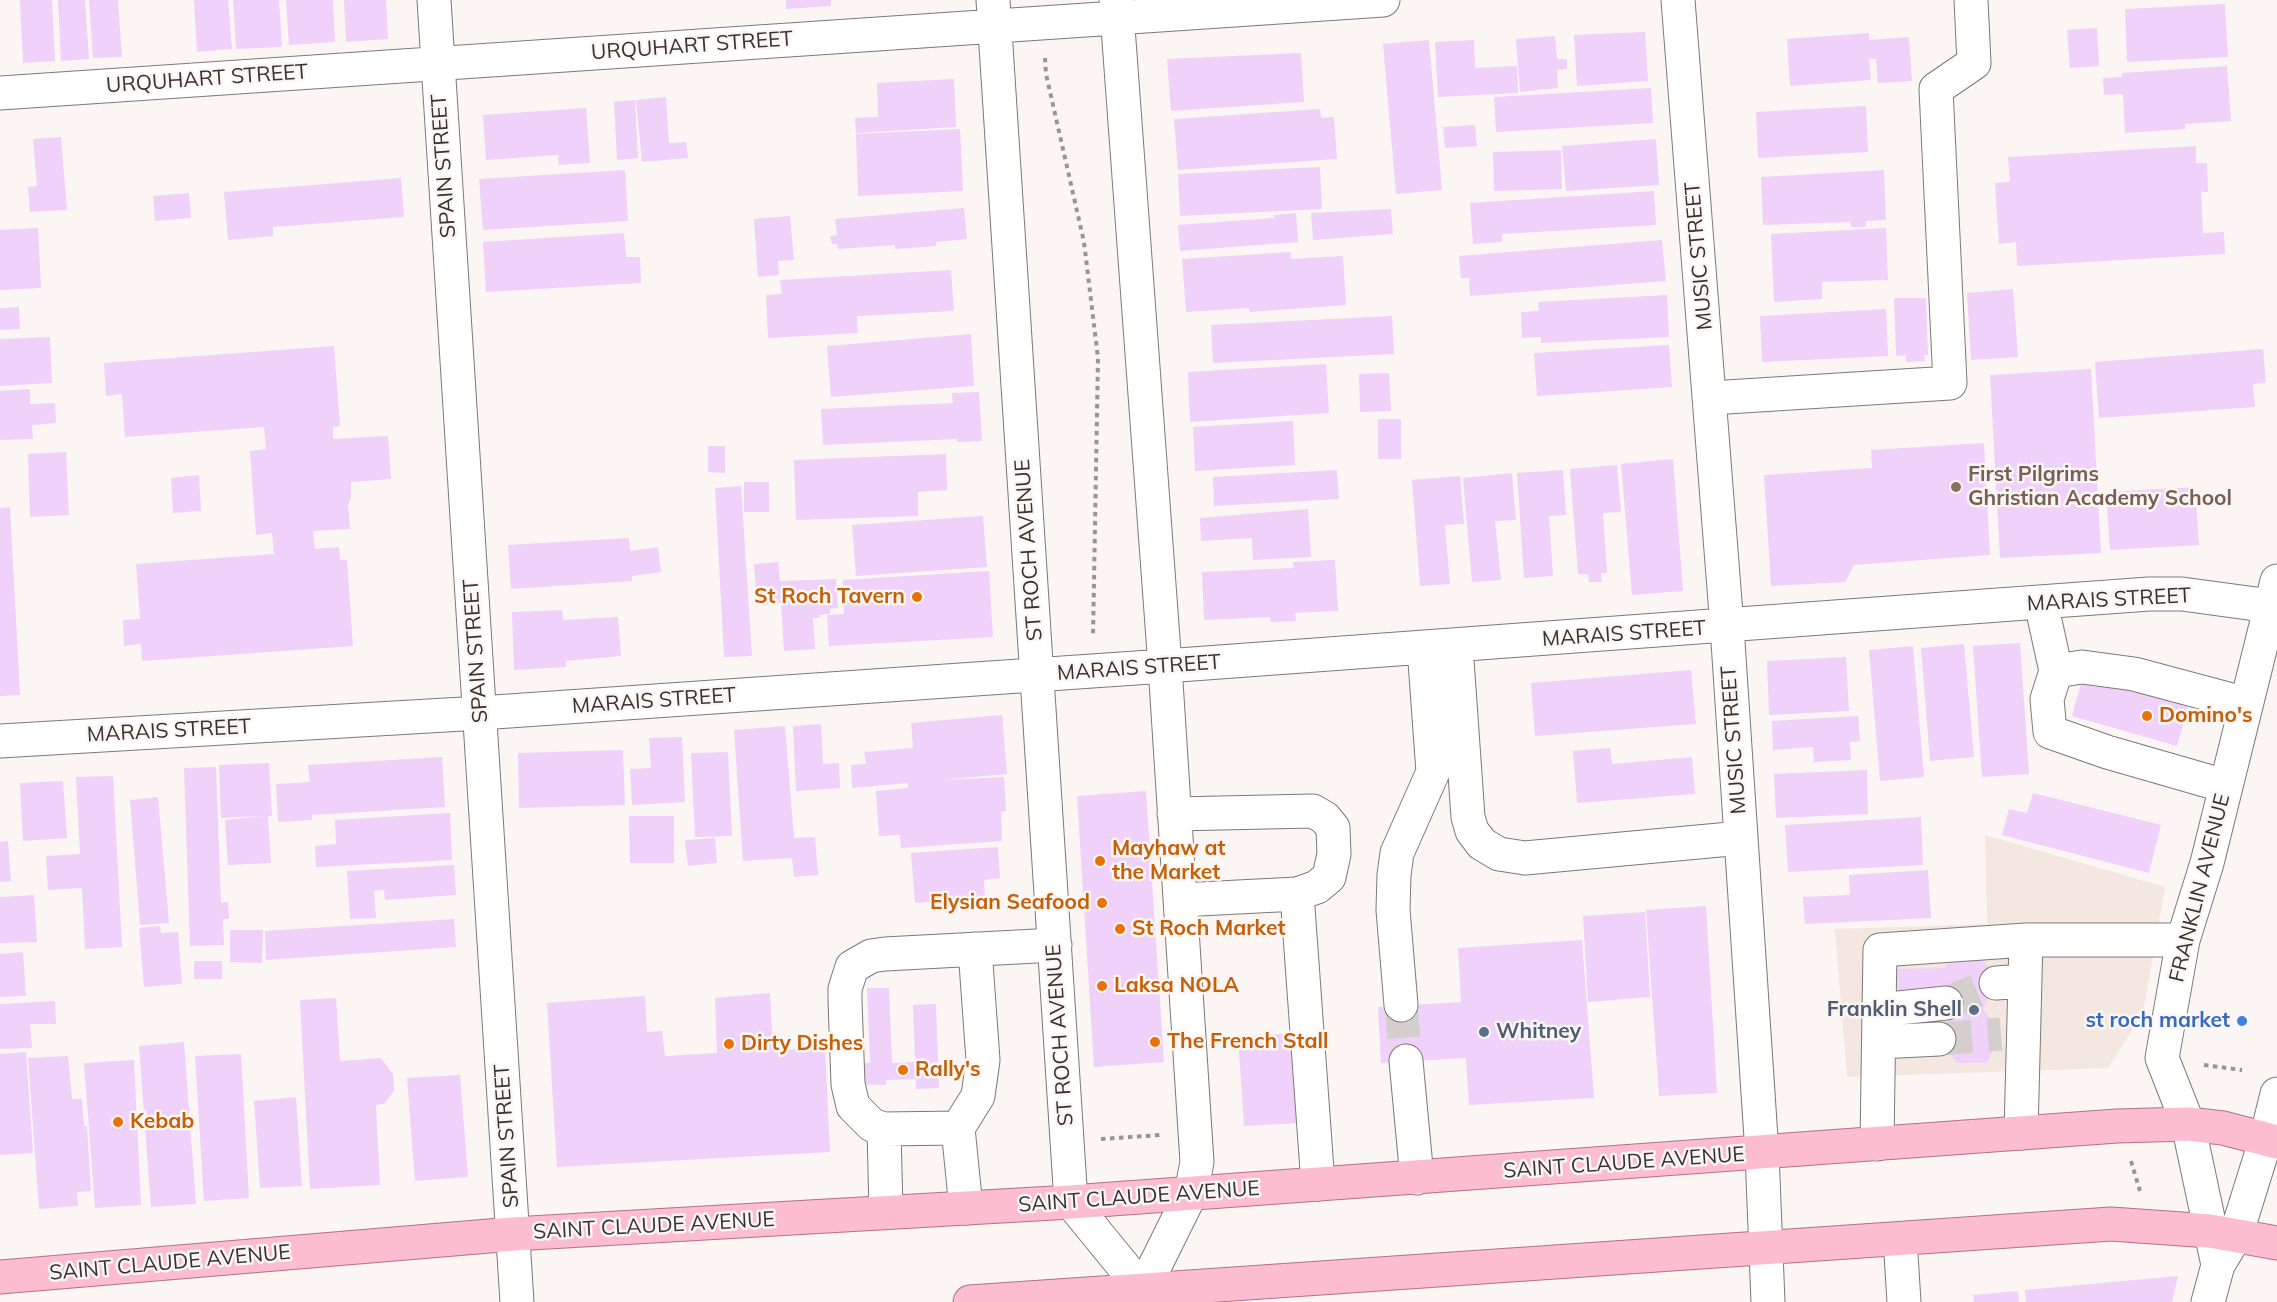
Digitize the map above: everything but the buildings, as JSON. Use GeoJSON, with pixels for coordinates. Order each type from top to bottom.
{"type":"FeatureCollection","features":[{"type":"Feature","properties":{"kind":"main road","name":"SAINT CLAUDE AVENUE"},"geometry":{"type":"LineString","coordinates":[[0,1277],[513,1234],[1071,1202],[2117,1126],[2188,1124],[2223,1128],[2272,1140]]}},
{"type":"Feature","properties":{"kind":"main road"},"geometry":{"type":"LineString","coordinates":[[970,1302],[1143,1296],[2111,1224],[2223,1233],[2277,1243]]}},
{"type":"Feature","properties":{"kind":"street","name":"SPAIN STREET"},"geometry":{"type":"LineString","coordinates":[[434,0],[517,1302]]}},
{"type":"Feature","properties":{"kind":"street","name":"URQUHART STREET"},"geometry":{"type":"LineString","coordinates":[[0,93],[437,63],[994,14],[1045,24],[1117,9],[1383,0]]}},
{"type":"Feature","properties":{"kind":"street","name":"MUSIC STREET"},"geometry":{"type":"LineString","coordinates":[[1678,0],[1711,398],[1727,627],[1762,1153],[1768,1302]]}},
{"type":"Feature","properties":{"kind":"street"},"geometry":{"type":"LineString","coordinates":[[1711,398],[1950,383],[1936,89],[1974,63],[1971,0]]}},
{"type":"Feature","properties":{"kind":"street"},"geometry":{"type":"LineString","coordinates":[[1071,1202],[1143,1296],[1191,1193],[1197,1162],[1165,666],[1117,9]]}},
{"type":"Feature","properties":{"kind":"street","name":"ST ROCH AVENUE"},"geometry":{"type":"LineString","coordinates":[[994,14],[1071,1202]]}},
{"type":"Feature","properties":{"kind":"street","name":"MARAIS STREET"},"geometry":{"type":"LineString","coordinates":[[0,741],[480,713],[2182,594],[2275,598]]}},
{"type":"Feature","properties":{"kind":"street","name":"FRANKLIN AVENUE"},"geometry":{"type":"LineString","coordinates":[[2223,1233],[2188,1124],[2162,1058],[2183,940],[2207,863],[2275,598]]}},
{"type":"Feature","properties":{"kind":"street"},"geometry":{"type":"LineString","coordinates":[[2041,603],[2056,671],[2047,699],[2050,732],[2107,752],[2225,786]]}},
{"type":"Feature","properties":{"kind":"street"},"geometry":{"type":"LineString","coordinates":[[1456,646],[1468,817],[1472,831],[1482,844],[1498,854],[1525,858],[1741,838]]}},
{"type":"Feature","properties":{"kind":"street"},"geometry":{"type":"LineString","coordinates":[[1401,1005],[1393,910],[1397,853],[1433,772],[1424,648]]}},
{"type":"Feature","properties":{"kind":"street"},"geometry":{"type":"LineString","coordinates":[[2056,671],[2082,667],[2134,674],[2246,704]]}},
{"type":"Feature","properties":{"kind":"street"},"geometry":{"type":"LineString","coordinates":[[1174,814],[1313,811],[1325,818],[1333,828],[1334,854],[1329,877],[1317,887],[1298,894],[1180,900]]}},
{"type":"Feature","properties":{"kind":"street"},"geometry":{"type":"LineString","coordinates":[[1298,894],[1318,1185]]}},
{"type":"Feature","properties":{"kind":"street"},"geometry":{"type":"LineString","coordinates":[[1876,1144],[1880,950],[2026,940],[2183,940]]}},
{"type":"Feature","properties":{"kind":"street"},"geometry":{"type":"LineString","coordinates":[[2020,1133],[2010,982],[2026,940]]}},
{"type":"Feature","properties":{"kind":"street"},"geometry":{"type":"LineString","coordinates":[[958,1128],[884,1129],[872,1125],[853,1106],[850,1096],[845,989],[852,967],[871,956],[885,954],[1055,945]]}},
{"type":"Feature","properties":{"kind":"street"},"geometry":{"type":"LineString","coordinates":[[966,1208],[958,1128],[978,1096],[982,1079],[982,1022],[975,949]]}},
{"type":"Feature","properties":{"kind":"street"},"geometry":{"type":"LineString","coordinates":[[1879,1026],[1946,1003]]}},
{"type":"Feature","properties":{"kind":"street"},"geometry":{"type":"LineString","coordinates":[[1879,1026],[1939,1039]]}},
{"type":"Feature","properties":{"kind":"street"},"geometry":{"type":"LineString","coordinates":[[1406,1061],[1417,1178]]}},
{"type":"Feature","properties":{"kind":"street"},"geometry":{"type":"LineString","coordinates":[[2208,1302],[2218,1265],[2223,1233],[2272,1140],[2277,1094]]}},
{"type":"Feature","properties":{"kind":"street"},"geometry":{"type":"LineString","coordinates":[[884,1129],[886,1212]]}},
{"type":"Feature","properties":{"kind":"street"},"geometry":{"type":"LineString","coordinates":[[1900,1239],[1904,1302]]}},
{"type":"Feature","properties":{"kind":"path"},"geometry":{"type":"LineString","coordinates":[[1045,24],[1046,74],[1084,242],[1098,358],[1092,633],[1094,671]]}},
{"type":"Feature","properties":{"kind":"path"},"geometry":{"type":"LineString","coordinates":[[2198,1065],[2242,1070]]}},
{"type":"Feature","properties":{"kind":"path"},"geometry":{"type":"LineString","coordinates":[[1089,1140],[1171,1134]]}},
{"type":"Feature","properties":{"kind":"path"},"geometry":{"type":"LineString","coordinates":[[2130,1157],[2143,1200]]}},
{"type":"Feature","properties":{"kind":"shaded area"},"geometry":{"type":"Polygon","coordinates":[[[1985,835],[2165,887],[2143,1013],[2108,1068],[1847,1077],[1835,929],[1987,924],[1985,835]]]}},
{"type":"Feature","properties":{"kind":"tunnel"},"geometry":{"type":"LineString","coordinates":[[1946,1003],[1996,983]]}},
{"type":"Feature","properties":{"kind":"tunnel"},"geometry":{"type":"LineString","coordinates":[[1401,1005],[1406,1061]]}},
{"type":"Feature","properties":{"kind":"tunnel"},"geometry":{"type":"LineString","coordinates":[[1939,1039],[2001,1034]]}},
{"type":"Feature","properties":{"kind":"place","name":"First Pilgrims Ghristian Academy School"},"geometry":{"type":"Point","coordinates":[1956,487]}},
{"type":"Feature","properties":{"kind":"place","name":"St Roch Tavern"},"geometry":{"type":"Point","coordinates":[917,597]}},
{"type":"Feature","properties":{"kind":"place","name":"Domino's"},"geometry":{"type":"Point","coordinates":[2147,716]}},
{"type":"Feature","properties":{"kind":"place","name":"Mayhaw at the Market"},"geometry":{"type":"Point","coordinates":[1100,861]}},
{"type":"Feature","properties":{"kind":"place","name":"Elysian Seafood"},"geometry":{"type":"Point","coordinates":[1102,903]}},
{"type":"Feature","properties":{"kind":"place","name":"St Roch Market"},"geometry":{"type":"Point","coordinates":[1120,929]}},
{"type":"Feature","properties":{"kind":"place","name":"Laksa NOLA"},"geometry":{"type":"Point","coordinates":[1102,986]}},
{"type":"Feature","properties":{"kind":"place","name":"Franklin Shell"},"geometry":{"type":"Point","coordinates":[1974,1010]}},
{"type":"Feature","properties":{"kind":"place","name":"st roch market"},"geometry":{"type":"Point","coordinates":[2242,1021]}},
{"type":"Feature","properties":{"kind":"place","name":"Whitney"},"geometry":{"type":"Point","coordinates":[1484,1032]}},
{"type":"Feature","properties":{"kind":"place","name":"The French Stall"},"geometry":{"type":"Point","coordinates":[1155,1042]}},
{"type":"Feature","properties":{"kind":"place","name":"Dirty Dishes"},"geometry":{"type":"Point","coordinates":[729,1044]}},
{"type":"Feature","properties":{"kind":"place","name":"Rally's"},"geometry":{"type":"Point","coordinates":[903,1070]}},
{"type":"Feature","properties":{"kind":"place","name":"Kebab"},"geometry":{"type":"Point","coordinates":[118,1122]}}]}
